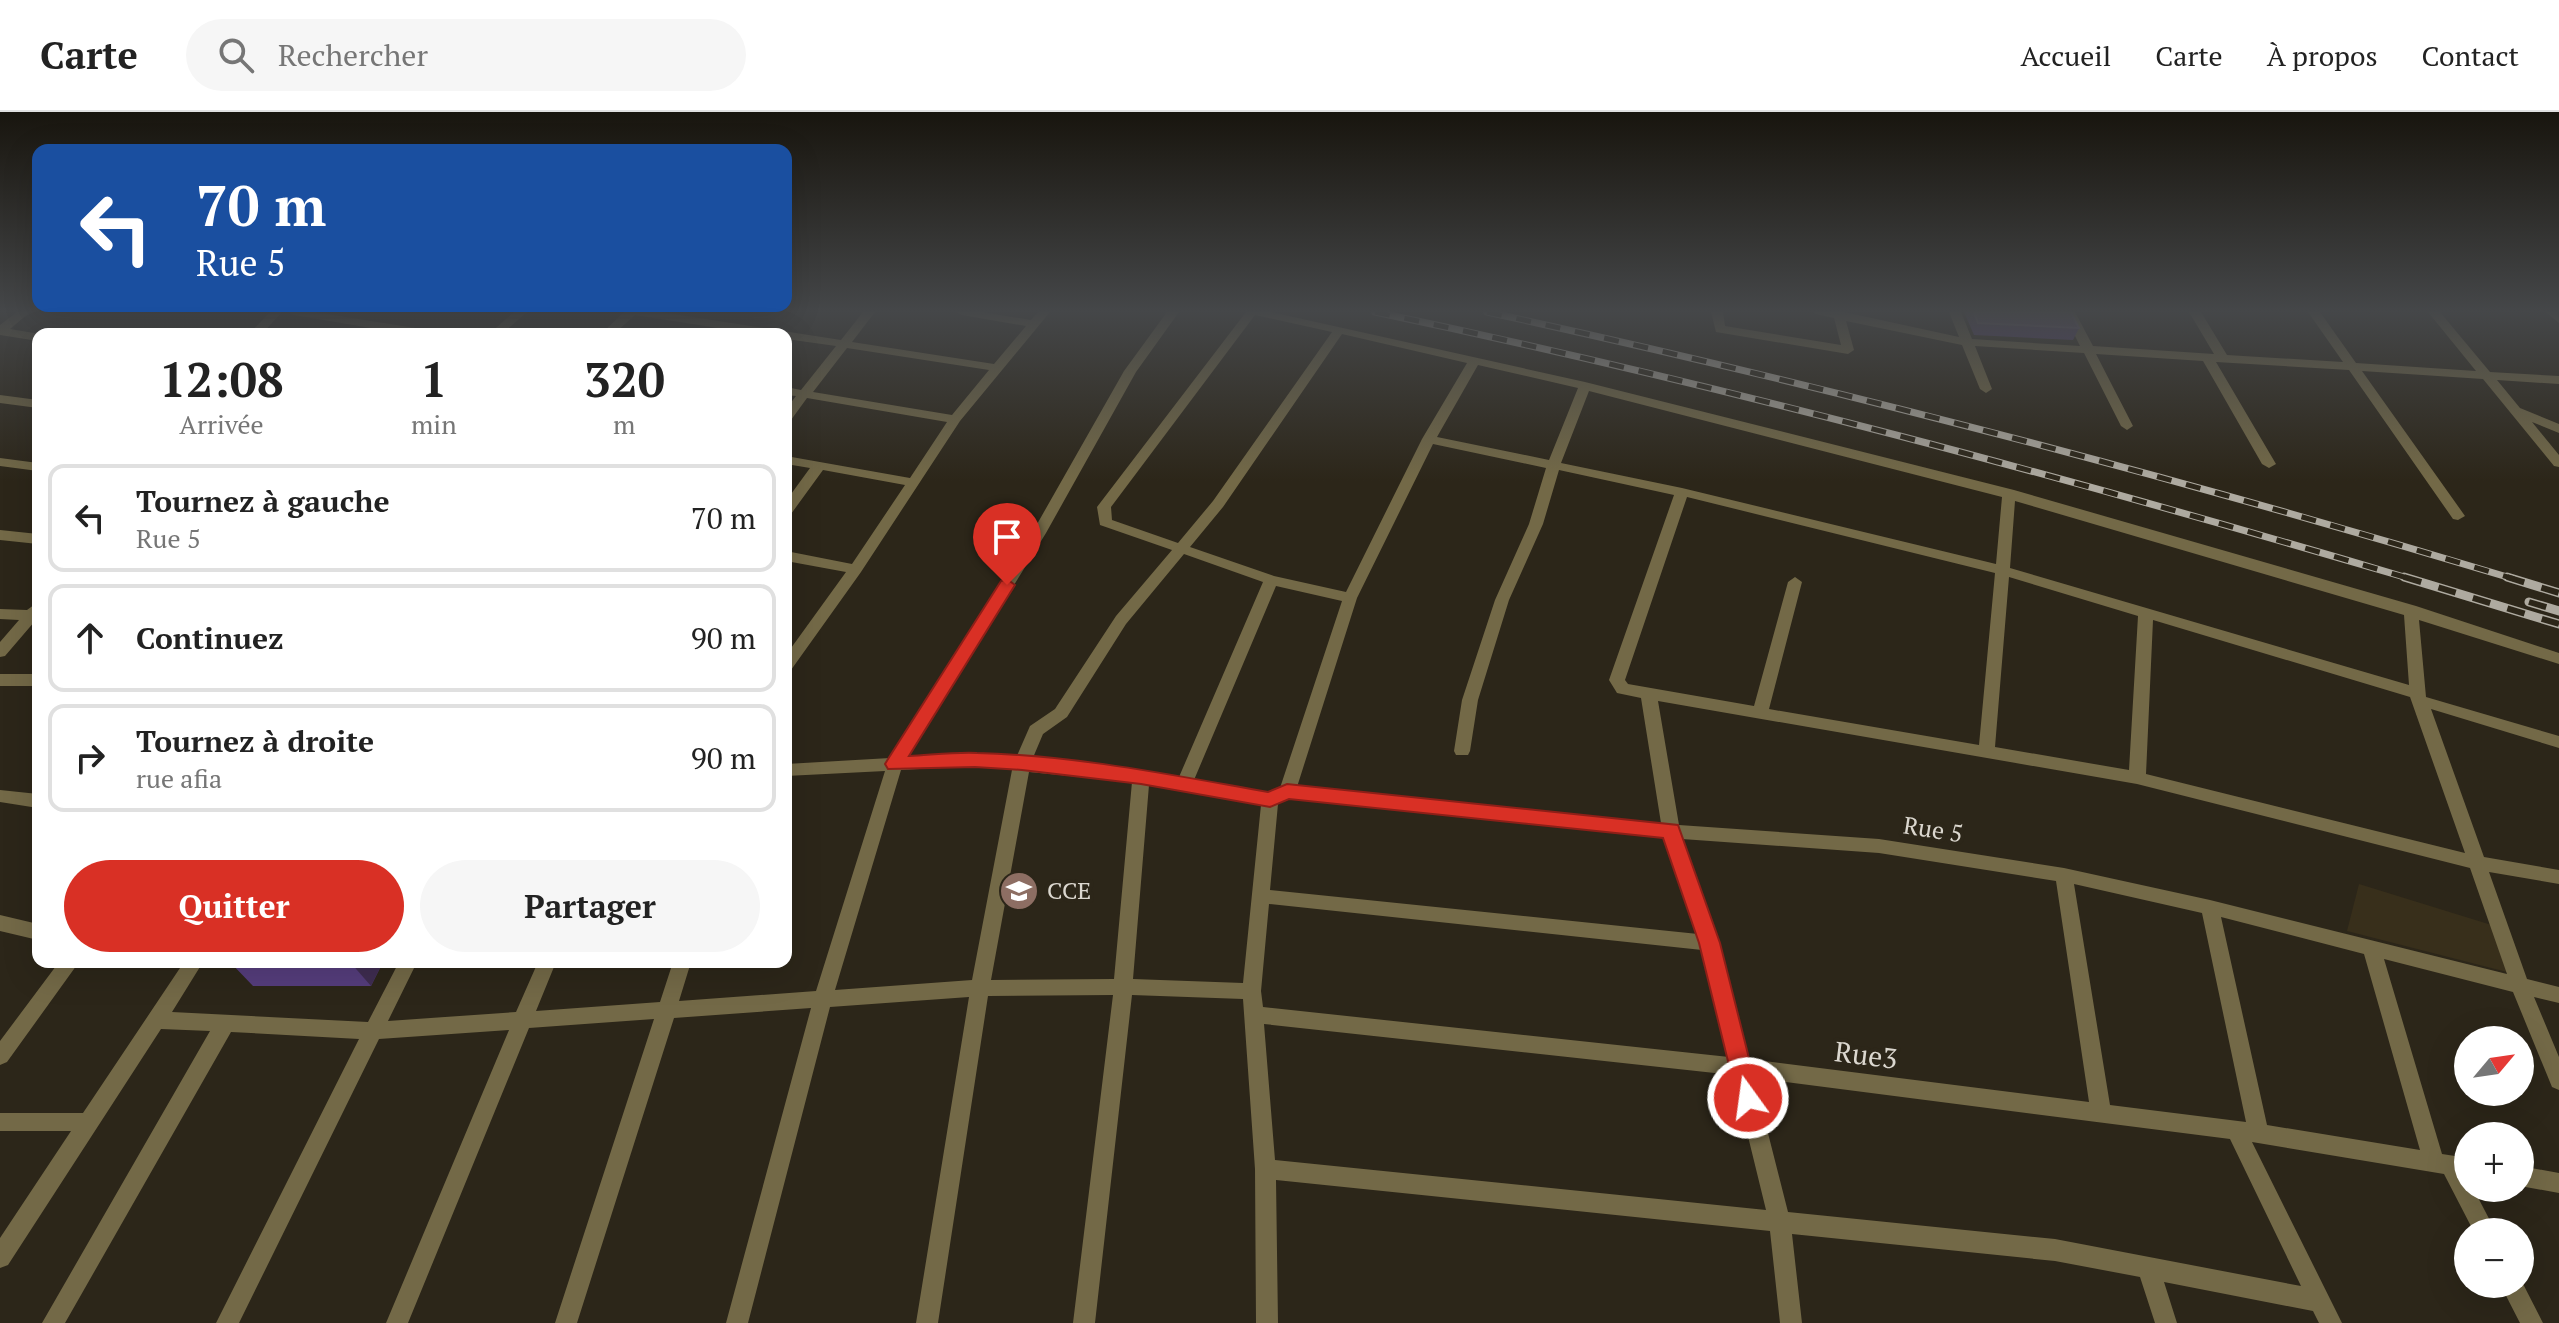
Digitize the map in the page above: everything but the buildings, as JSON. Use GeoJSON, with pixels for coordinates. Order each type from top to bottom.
{"type":"FeatureCollection","features":[{"type":"Feature","properties":{"kind":"street"},"geometry":{"type":"LineString","coordinates":[[792,409],[824,369]]}},
{"type":"Feature","properties":{"kind":"street"},"geometry":{"type":"LineString","coordinates":[[792,658],[856,569],[955,419],[997,369]]}},
{"type":"Feature","properties":{"kind":"street"},"geometry":{"type":"LineString","coordinates":[[737,1323],[823,999],[895,764],[1039,533],[1132,369]]}},
{"type":"Feature","properties":{"kind":"street"},"geometry":{"type":"LineString","coordinates":[[1211,369],[1104,507],[1105,522],[1271,580],[1350,598]]}},
{"type":"Feature","properties":{"kind":"street"},"geometry":{"type":"LineString","coordinates":[[927,1323],[980,988],[1022,763],[1036,730],[1061,713],[1121,620],[1218,504],[1312,369]]}},
{"type":"Feature","properties":{"kind":"street"},"geometry":{"type":"LineString","coordinates":[[1267,1323],[1265,1169],[1252,991],[1262,896],[1278,796],[1350,598],[1429,439],[1470,369]]}},
{"type":"Feature","properties":{"kind":"street"},"geometry":{"type":"LineString","coordinates":[[1511,369],[2009,493],[2411,610],[2559,659]]}},
{"type":"Feature","properties":{"kind":"street"},"geometry":{"type":"LineString","coordinates":[[1978,369],[1986,389]]}},
{"type":"Feature","properties":{"kind":"street"},"geometry":{"type":"LineString","coordinates":[[2097,369],[2127,426]]}},
{"type":"Feature","properties":{"kind":"street"},"geometry":{"type":"LineString","coordinates":[[2214,369],[2269,464]]}},
{"type":"Feature","properties":{"kind":"street"},"geometry":{"type":"LineString","coordinates":[[2354,369],[2458,516]]}},
{"type":"Feature","properties":{"kind":"street"},"geometry":{"type":"LineString","coordinates":[[2375,369],[2559,380]]}},
{"type":"Feature","properties":{"kind":"street"},"geometry":{"type":"LineString","coordinates":[[2480,369],[2559,463]]}},
{"type":"Feature","properties":{"kind":"street"},"geometry":{"type":"LineString","coordinates":[[1462,751],[1470,700],[1502,600],[1536,524],[1553,467],[1585,386]]}},
{"type":"Feature","properties":{"kind":"street"},"geometry":{"type":"LineString","coordinates":[[792,392],[955,419]]}},
{"type":"Feature","properties":{"kind":"street"},"geometry":{"type":"LineString","coordinates":[[0,399],[32,403]]}},
{"type":"Feature","properties":{"kind":"street"},"geometry":{"type":"LineString","coordinates":[[2513,408],[2559,429]]}},
{"type":"Feature","properties":{"kind":"street"},"geometry":{"type":"LineString","coordinates":[[1429,439],[1682,492],[2001,570],[2146,612],[2559,742]]}},
{"type":"Feature","properties":{"kind":"street"},"geometry":{"type":"LineString","coordinates":[[792,461],[911,482]]}},
{"type":"Feature","properties":{"kind":"street"},"geometry":{"type":"LineString","coordinates":[[0,462],[32,466]]}},
{"type":"Feature","properties":{"kind":"street"},"geometry":{"type":"LineString","coordinates":[[792,503],[819,466]]}},
{"type":"Feature","properties":{"kind":"street"},"geometry":{"type":"LineString","coordinates":[[1682,492],[1617,680],[1623,689],[1649,696],[1987,750],[2137,778],[2478,863],[2559,877]]}},
{"type":"Feature","properties":{"kind":"street"},"geometry":{"type":"LineString","coordinates":[[1987,750],[2009,493]]}},
{"type":"Feature","properties":{"kind":"street"},"geometry":{"type":"LineString","coordinates":[[0,535],[32,538]]}},
{"type":"Feature","properties":{"kind":"street"},"geometry":{"type":"LineString","coordinates":[[792,557],[856,569]]}},
{"type":"Feature","properties":{"kind":"street"},"geometry":{"type":"LineString","coordinates":[[1184,784],[1271,580]]}},
{"type":"Feature","properties":{"kind":"street"},"geometry":{"type":"LineString","coordinates":[[1760,714],[1795,582]]}},
{"type":"Feature","properties":{"kind":"street"},"geometry":{"type":"LineString","coordinates":[[2411,610],[2420,697],[2520,985],[2559,1081]]}},
{"type":"Feature","properties":{"kind":"street"},"geometry":{"type":"LineString","coordinates":[[2137,778],[2146,612]]}},
{"type":"Feature","properties":{"kind":"street"},"geometry":{"type":"LineString","coordinates":[[0,614],[32,613]]}},
{"type":"Feature","properties":{"kind":"street"},"geometry":{"type":"LineString","coordinates":[[0,652],[32,616]]}},
{"type":"Feature","properties":{"kind":"street"},"geometry":{"type":"LineString","coordinates":[[0,680],[32,680]]}},
{"type":"Feature","properties":{"kind":"street"},"geometry":{"type":"LineString","coordinates":[[1649,696],[1671,831],[1710,943],[1780,1223],[1791,1323]]}},
{"type":"Feature","properties":{"kind":"street","name":"Rue 5"},"geometry":{"type":"LineString","coordinates":[[792,770],[975,760],[1022,763],[1278,796],[1879,846],[2064,875],[2371,946],[2559,995]]}},
{"type":"Feature","properties":{"kind":"street"},"geometry":{"type":"LineString","coordinates":[[1084,1323],[1123,987],[1141,777]]}},
{"type":"Feature","properties":{"kind":"street"},"geometry":{"type":"LineString","coordinates":[[0,796],[32,800]]}},
{"type":"Feature","properties":{"kind":"street"},"geometry":{"type":"LineString","coordinates":[[2064,875],[2101,1113]]}},
{"type":"Feature","properties":{"kind":"street"},"geometry":{"type":"LineString","coordinates":[[1262,896],[1710,943]]}},
{"type":"Feature","properties":{"kind":"street"},"geometry":{"type":"LineString","coordinates":[[2210,907],[2259,1133]]}},
{"type":"Feature","properties":{"kind":"street"},"geometry":{"type":"LineString","coordinates":[[0,923],[32,931]]}},
{"type":"Feature","properties":{"kind":"street"},"geometry":{"type":"LineString","coordinates":[[2371,946],[2451,1165],[2478,1218]]}},
{"type":"Feature","properties":{"kind":"street"},"geometry":{"type":"LineString","coordinates":[[0,1056],[66,968]]}},
{"type":"Feature","properties":{"kind":"street"},"geometry":{"type":"LineString","coordinates":[[0,1257],[190,968]]}},
{"type":"Feature","properties":{"kind":"street"},"geometry":{"type":"LineString","coordinates":[[227,1323],[405,968]]}},
{"type":"Feature","properties":{"kind":"street"},"geometry":{"type":"LineString","coordinates":[[397,1323],[544,968]]}},
{"type":"Feature","properties":{"kind":"street"},"geometry":{"type":"LineString","coordinates":[[566,1323],[680,968]]}},
{"type":"Feature","properties":{"kind":"street"},"geometry":{"type":"LineString","coordinates":[[156,1020],[373,1031],[521,1023],[980,988],[1123,987],[1252,991]]}},
{"type":"Feature","properties":{"kind":"street","name":"Rue3"},"geometry":{"type":"LineString","coordinates":[[1255,1015],[1740,1067],[2259,1133],[2451,1165]]}},
{"type":"Feature","properties":{"kind":"street"},"geometry":{"type":"LineString","coordinates":[[53,1323],[225,1024]]}},
{"type":"Feature","properties":{"kind":"street"},"geometry":{"type":"LineString","coordinates":[[0,1122],[86,1122]]}},
{"type":"Feature","properties":{"kind":"street"},"geometry":{"type":"LineString","coordinates":[[2236,1130],[2331,1323]]}},
{"type":"Feature","properties":{"kind":"street"},"geometry":{"type":"LineString","coordinates":[[1265,1169],[2055,1250],[2320,1301]]}},
{"type":"Feature","properties":{"kind":"street"},"geometry":{"type":"LineString","coordinates":[[2534,1179],[2559,1183]]}},
{"type":"Feature","properties":{"kind":"street"},"geometry":{"type":"LineString","coordinates":[[2148,1268],[2166,1323]]}},
{"type":"Feature","properties":{"kind":"street"},"geometry":{"type":"LineString","coordinates":[[2519,1298],[2532,1323]]}},
{"type":"Feature","properties":{"kind":"shaded area"},"geometry":{"type":"Polygon","coordinates":[[[2359,884],[2498,927],[2507,972],[2347,931],[2359,884]]]}},
{"type":"Feature","properties":{"kind":"railway"},"geometry":{"type":"LineString","coordinates":[[1630,369],[2025,469],[2411,579]]}},
{"type":"Feature","properties":{"kind":"railway"},"geometry":{"type":"LineString","coordinates":[[1735,369],[2131,469],[2514,579]]}},
{"type":"Feature","properties":{"kind":"railway"},"geometry":{"type":"LineString","coordinates":[[2404,577],[2559,624]]}},
{"type":"Feature","properties":{"kind":"railway"},"geometry":{"type":"LineString","coordinates":[[2507,577],[2559,593]]}},
{"type":"Feature","properties":{"kind":"railway"},"geometry":{"type":"LineString","coordinates":[[2529,602],[2559,611]]}},
{"type":"Feature","properties":{"kind":"place","name":"CCE"},"geometry":{"type":"Point","coordinates":[1019,891]}},
{"type":"Feature","properties":{"kind":"route"},"geometry":{"type":"LineString","coordinates":[[1007,585],[895,764],[975,760],[1022,763],[1141,777],[1270,800],[1287,792],[1671,831],[1710,943],[1748,1098]]}}]}
